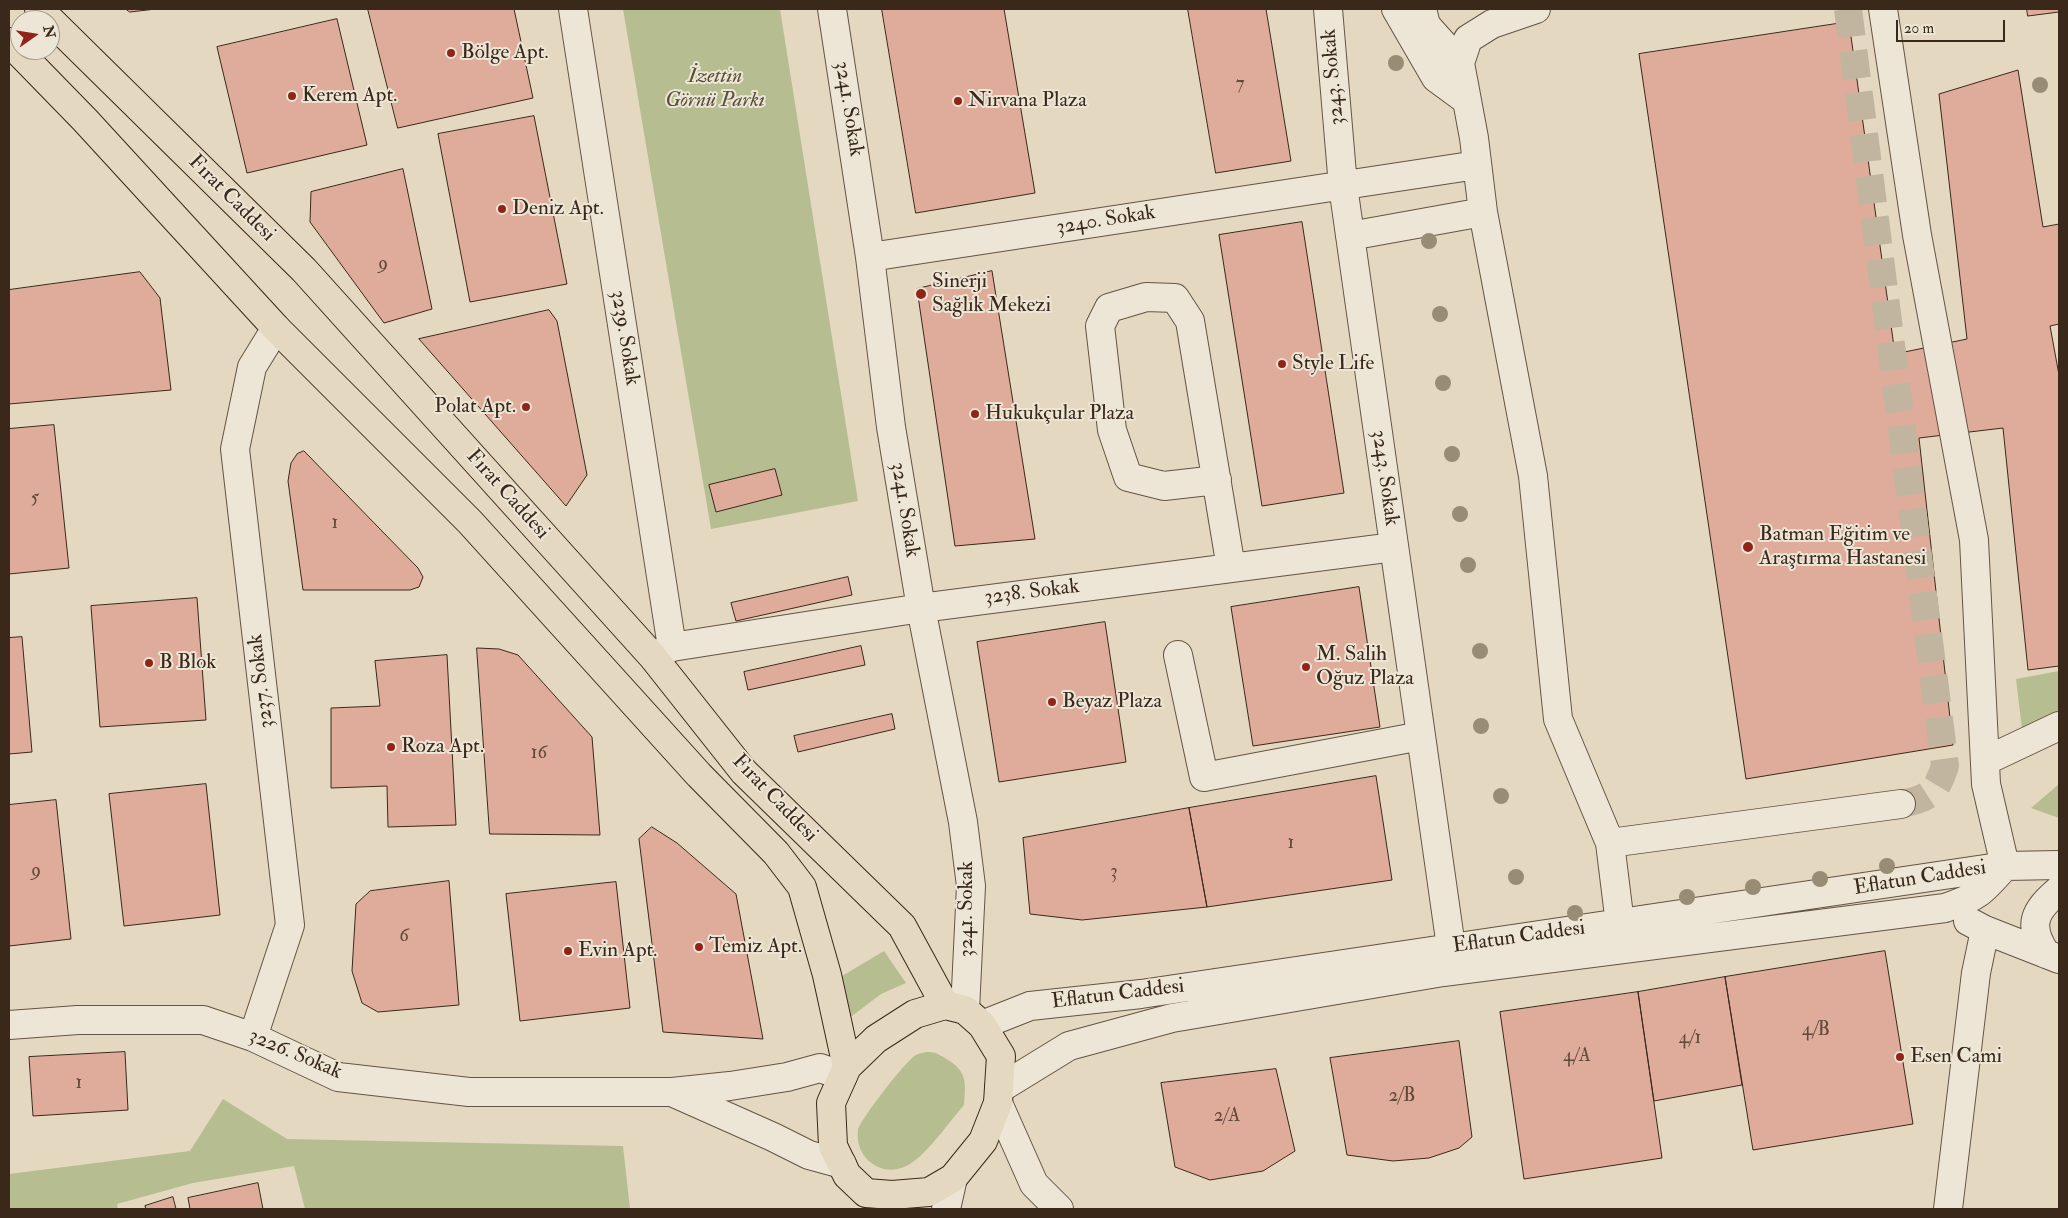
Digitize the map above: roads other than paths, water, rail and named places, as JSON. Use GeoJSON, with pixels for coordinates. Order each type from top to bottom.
{"type":"FeatureCollection","features":[{"type":"Feature","properties":{"kind":"main road","name":"Fırat Caddesi"},"geometry":{"type":"LineString","coordinates":[[39,9],[304,270],[662,652],[744,772],[902,926],[964,1013],[1001,1056],[999,1096],[982,1141],[953,1178]]}},
{"type":"Feature","properties":{"kind":"main road"},"geometry":{"type":"LineString","coordinates":[[9,42],[85,120],[276,328],[470,522],[699,776],[781,860],[802,887],[827,975],[845,1072]]}},
{"type":"Feature","properties":{"kind":"main road"},"geometry":{"type":"LineString","coordinates":[[953,1178],[929,1192],[892,1195],[869,1201],[847,1174],[833,1146],[831,1103],[845,1072],[876,1040],[915,1014],[964,1013]]}},
{"type":"Feature","properties":{"kind":"street","name":"3239. Sokak"},"geometry":{"type":"LineString","coordinates":[[573,9],[662,652]]}},
{"type":"Feature","properties":{"kind":"street","name":"3241. Sokak"},"geometry":{"type":"LineString","coordinates":[[832,9],[870,257],[891,427],[920,608],[963,822],[971,886],[964,1013]]}},
{"type":"Feature","properties":{"kind":"street","name":"3243. Sokak"},"geometry":{"type":"LineString","coordinates":[[1328,9],[1343,186],[1451,947]]}},
{"type":"Feature","properties":{"kind":"street"},"geometry":{"type":"LineString","coordinates":[[1396,9],[1436,78],[1466,100]]}},
{"type":"Feature","properties":{"kind":"street"},"geometry":{"type":"LineString","coordinates":[[1422,9],[1426,25],[1460,63]]}},
{"type":"Feature","properties":{"kind":"street"},"geometry":{"type":"LineString","coordinates":[[1536,9],[1492,24],[1468,39],[1460,63],[1483,212],[1533,476],[1558,719],[1610,843],[1620,924]]}},
{"type":"Feature","properties":{"kind":"street"},"geometry":{"type":"LineString","coordinates":[[1883,9],[1917,235],[1974,540],[1986,784],[2005,866]]}},
{"type":"Feature","properties":{"kind":"street","name":"3240. Sokak"},"geometry":{"type":"LineString","coordinates":[[870,257],[1477,165]]}},
{"type":"Feature","properties":{"kind":"street"},"geometry":{"type":"LineString","coordinates":[[1350,236],[1483,212]]}},
{"type":"Feature","properties":{"kind":"street"},"geometry":{"type":"LineString","coordinates":[[1217,480],[1164,486],[1128,477],[1112,430],[1100,326],[1109,308],[1146,297],[1175,298],[1190,321],[1217,480],[1231,568]]}},
{"type":"Feature","properties":{"kind":"street","name":"3237. Sokak"},"geometry":{"type":"LineString","coordinates":[[253,1037],[290,925],[235,449],[252,367],[276,328]]}},
{"type":"Feature","properties":{"kind":"street","name":"3238. Sokak"},"geometry":{"type":"LineString","coordinates":[[662,652],[920,608],[1394,547]]}},
{"type":"Feature","properties":{"kind":"street"},"geometry":{"type":"LineString","coordinates":[[1178,655],[1204,777],[1421,736]]}},
{"type":"Feature","properties":{"kind":"street"},"geometry":{"type":"LineString","coordinates":[[1985,761],[2059,726]]}},
{"type":"Feature","properties":{"kind":"street"},"geometry":{"type":"LineString","coordinates":[[1610,843],[1901,804]]}},
{"type":"Feature","properties":{"kind":"street","name":"Eflatun Caddesi"},"geometry":{"type":"LineString","coordinates":[[964,1013],[1141,994],[2005,866],[2059,865]]}},
{"type":"Feature","properties":{"kind":"street","name":"Eflatun Caddesi"},"geometry":{"type":"LineString","coordinates":[[999,1096],[1069,1046],[1172,1018],[1452,971],[1945,908],[1972,899],[1986,888],[2005,866]]}},
{"type":"Feature","properties":{"kind":"street"},"geometry":{"type":"LineString","coordinates":[[2053,956],[2036,938],[2034,921],[2046,901],[2059,890]]}},
{"type":"Feature","properties":{"kind":"street"},"geometry":{"type":"LineString","coordinates":[[1945,908],[1985,930],[2053,956]]}},
{"type":"Feature","properties":{"kind":"street"},"geometry":{"type":"LineString","coordinates":[[1948,1209],[1976,973],[1985,930]]}},
{"type":"Feature","properties":{"kind":"street","name":"3226. Sokak"},"geometry":{"type":"LineString","coordinates":[[9,1025],[78,1020],[203,1020],[253,1037],[338,1077],[469,1092],[672,1092],[730,1086],[787,1077],[820,1068],[845,1072]]}},
{"type":"Feature","properties":{"kind":"street"},"geometry":{"type":"LineString","coordinates":[[672,1092],[773,1137],[809,1156],[842,1164]]}},
{"type":"Feature","properties":{"kind":"street"},"geometry":{"type":"LineString","coordinates":[[999,1096],[1034,1184],[1060,1209]]}},
{"type":"Feature","properties":{"kind":"street"},"geometry":{"type":"LineString","coordinates":[[946,1209],[953,1178]]}},
{"type":"Feature","properties":{"kind":"tunnel"},"geometry":{"type":"LineString","coordinates":[[1848,9],[1945,766],[1935,788],[1930,793],[1919,799],[1901,804]]}},
{"type":"Feature","properties":{"kind":"place","name":"Bölge Apt."},"geometry":{"type":"Point","coordinates":[451,53]}},
{"type":"Feature","properties":{"kind":"place","name":"Kerem Apt."},"geometry":{"type":"Point","coordinates":[292,96]}},
{"type":"Feature","properties":{"kind":"place","name":"Nirvana Plaza"},"geometry":{"type":"Point","coordinates":[958,101]}},
{"type":"Feature","properties":{"kind":"place","name":"Deniz Apt."},"geometry":{"type":"Point","coordinates":[502,209]}},
{"type":"Feature","properties":{"kind":"place","name":"Sinerji Sağlık Mekezi"},"geometry":{"type":"Point","coordinates":[921,294]}},
{"type":"Feature","properties":{"kind":"place","name":"Style Life"},"geometry":{"type":"Point","coordinates":[1282,364]}},
{"type":"Feature","properties":{"kind":"place","name":"Polat Apt."},"geometry":{"type":"Point","coordinates":[526,407]}},
{"type":"Feature","properties":{"kind":"place","name":"Hukukçular Plaza"},"geometry":{"type":"Point","coordinates":[975,414]}},
{"type":"Feature","properties":{"kind":"place","name":"Batman Eğitim ve Araştırma Hastanesi"},"geometry":{"type":"Point","coordinates":[1748,547]}},
{"type":"Feature","properties":{"kind":"place","name":"B Blok"},"geometry":{"type":"Point","coordinates":[149,663]}},
{"type":"Feature","properties":{"kind":"place","name":"M. Salih Oğuz Plaza"},"geometry":{"type":"Point","coordinates":[1306,667]}},
{"type":"Feature","properties":{"kind":"place","name":"Beyaz Plaza"},"geometry":{"type":"Point","coordinates":[1052,702]}},
{"type":"Feature","properties":{"kind":"place","name":"Roza Apt."},"geometry":{"type":"Point","coordinates":[391,747]}},
{"type":"Feature","properties":{"kind":"place","name":"Temiz Apt."},"geometry":{"type":"Point","coordinates":[699,947]}},
{"type":"Feature","properties":{"kind":"place","name":"Evin Apt."},"geometry":{"type":"Point","coordinates":[568,951]}},
{"type":"Feature","properties":{"kind":"place","name":"Esen Cami"},"geometry":{"type":"Point","coordinates":[1900,1057]}},
{"type":"Feature","properties":{"kind":"park label","name":"İzettin Görnü Parkı"},"geometry":{"type":"Point","coordinates":[715,89]}}]}
